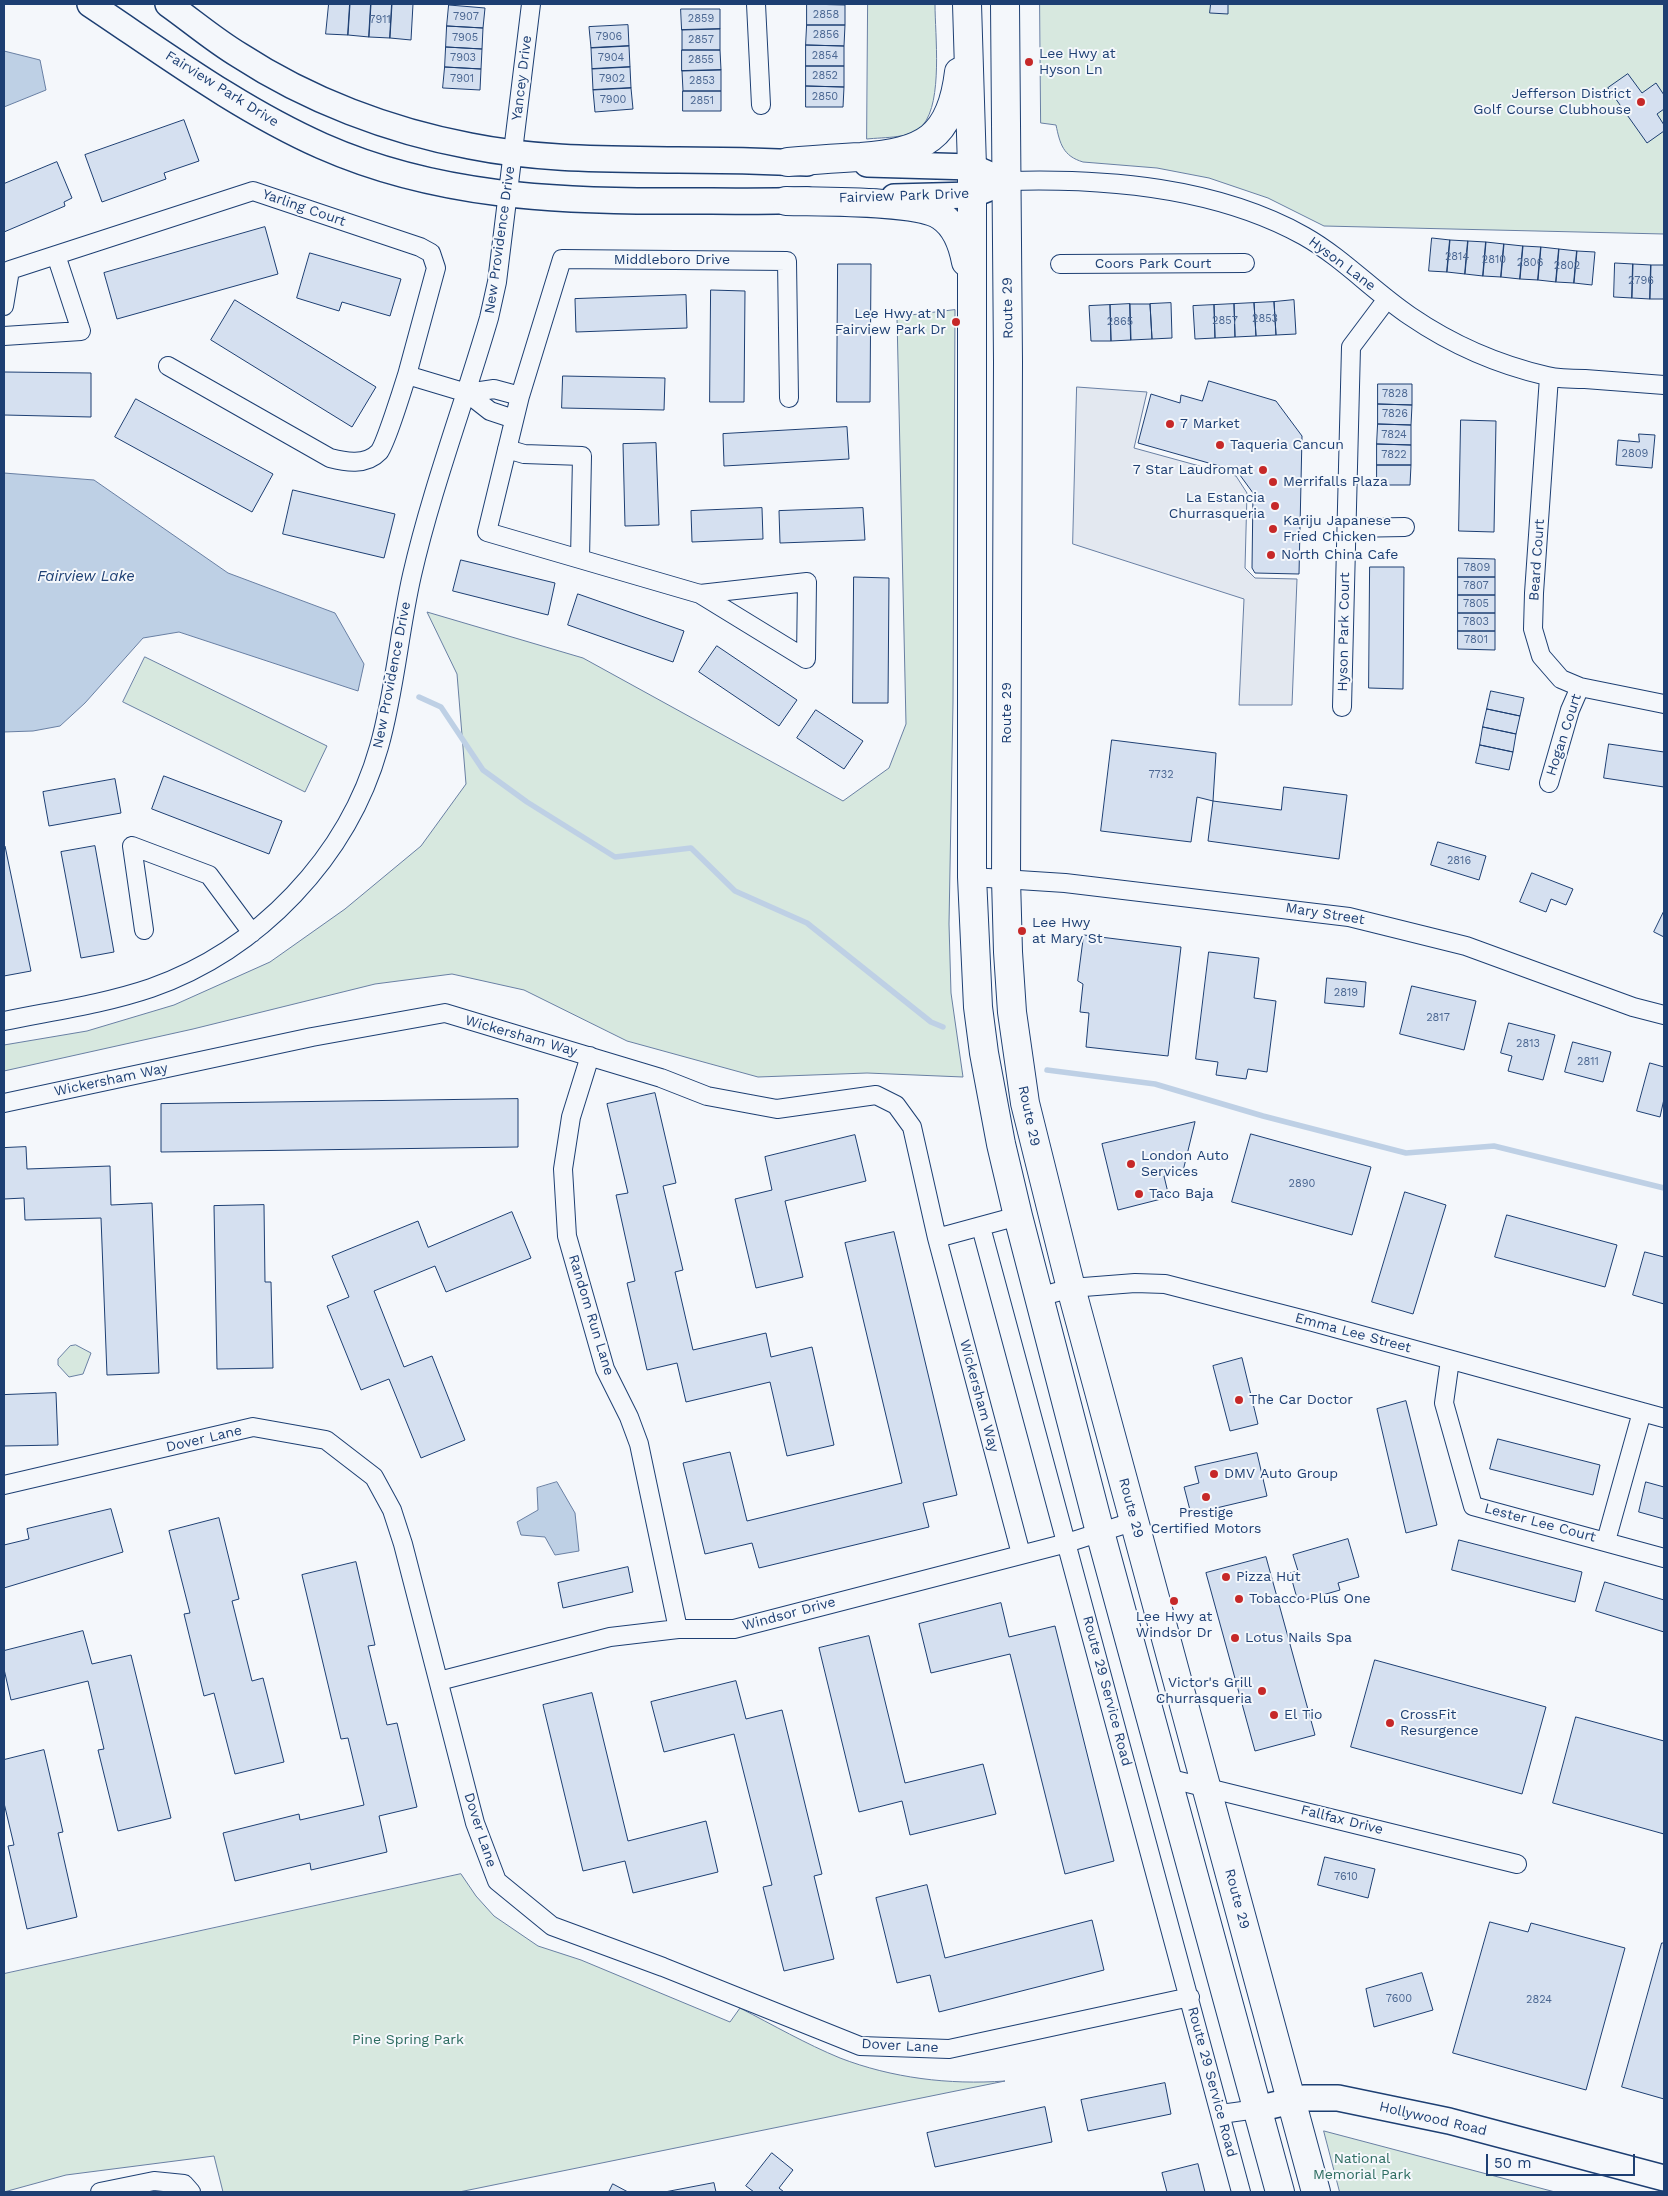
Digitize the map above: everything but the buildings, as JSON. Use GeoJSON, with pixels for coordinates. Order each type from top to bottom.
{"type":"FeatureCollection","features":[{"type":"Feature","properties":{"kind":"main road","name":"Fairview Park Drive"},"geometry":{"type":"LineString","coordinates":[[90,4],[228,96],[277,124],[323,147],[371,164],[426,180],[507,195],[616,201],[786,201],[972,195],[1007,182]]}},
{"type":"Feature","properties":{"kind":"main road","name":"Fairview Park Drive"},"geometry":{"type":"LineString","coordinates":[[168,4],[239,55],[336,106],[424,136],[513,153],[592,159],[972,167],[1007,182]]}},
{"type":"Feature","properties":{"kind":"main road","name":"Route 29"},"geometry":{"type":"LineString","coordinates":[[1005,4],[1008,362],[1006,879],[1008,952],[1013,1021],[1025,1103],[1071,1288],[1316,2192]]}},
{"type":"Feature","properties":{"kind":"main road"},"geometry":{"type":"LineString","coordinates":[[788,162],[891,154],[921,145],[933,136],[944,122],[953,105],[958,82],[967,7]]}},
{"type":"Feature","properties":{"kind":"main road"},"geometry":{"type":"LineString","coordinates":[[967,7],[972,167],[972,877],[980,1025],[991,1095],[1018,1216],[1100,1532],[1280,2192]]}},
{"type":"Feature","properties":{"kind":"main road"},"geometry":{"type":"LineString","coordinates":[[786,201],[920,207],[942,216],[961,242],[972,291]]}},
{"type":"Feature","properties":{"kind":"main road","name":"Hollywood Road"},"geometry":{"type":"LineString","coordinates":[[1257,2109],[1304,2098],[1338,2098],[1449,2121],[1664,2178]]}},
{"type":"Feature","properties":{"kind":"street","name":"Yancey Drive"},"geometry":{"type":"LineString","coordinates":[[513,153],[531,4]]}},
{"type":"Feature","properties":{"kind":"street"},"geometry":{"type":"LineString","coordinates":[[756,4],[761,105]]}},
{"type":"Feature","properties":{"kind":"street","name":"New Providence Drive"},"geometry":{"type":"LineString","coordinates":[[4,1020],[112,999],[152,987],[190,971],[252,933],[292,896],[325,858],[346,825],[364,789],[379,747],[390,698],[404,609],[416,558],[429,508],[467,394],[489,318],[497,282],[513,153]]}},
{"type":"Feature","properties":{"kind":"street","name":"Hyson Lane"},"geometry":{"type":"LineString","coordinates":[[1007,182],[1061,180],[1192,194],[1251,212],[1304,236],[1337,258],[1387,299],[1437,333],[1469,349],[1510,365],[1549,377],[1664,385]]}},
{"type":"Feature","properties":{"kind":"street","name":"Yarling Court"},"geometry":{"type":"LineString","coordinates":[[4,306],[10,270],[253,191],[420,247],[431,254],[436,268],[407,375],[379,452],[363,461],[346,462],[330,458],[168,366]]}},
{"type":"Feature","properties":{"kind":"street"},"geometry":{"type":"LineString","coordinates":[[4,336],[81,331],[56,255]]}},
{"type":"Feature","properties":{"kind":"street","name":"Middleboro Drive"},"geometry":{"type":"LineString","coordinates":[[520,396],[562,259],[787,261],[789,398]]}},
{"type":"Feature","properties":{"kind":"street","name":"Coors Park Court"},"geometry":{"type":"LineString","coordinates":[[1060,264],[1246,263]]}},
{"type":"Feature","properties":{"kind":"street","name":"Hyson Park Court"},"geometry":{"type":"LineString","coordinates":[[1342,707],[1351,347],[1387,299]]}},
{"type":"Feature","properties":{"kind":"street"},"geometry":{"type":"LineString","coordinates":[[407,375],[467,394],[490,411],[514,420]]}},
{"type":"Feature","properties":{"kind":"street","name":"Beard Court"},"geometry":{"type":"LineString","coordinates":[[1549,377],[1533,629],[1541,656],[1561,679],[1580,687],[1614,696],[1664,704]]}},
{"type":"Feature","properties":{"kind":"street"},"geometry":{"type":"LineString","coordinates":[[467,394],[494,389],[520,396],[486,532],[700,594],[806,660],[807,582],[700,594]]}},
{"type":"Feature","properties":{"kind":"street"},"geometry":{"type":"LineString","coordinates":[[507,449],[524,454],[582,456],[580,559]]}},
{"type":"Feature","properties":{"kind":"street"},"geometry":{"type":"LineString","coordinates":[[1347,528],[1405,527]]}},
{"type":"Feature","properties":{"kind":"street","name":"Hogan Court"},"geometry":{"type":"LineString","coordinates":[[1548,783],[1570,710],[1580,687]]}},
{"type":"Feature","properties":{"kind":"street"},"geometry":{"type":"LineString","coordinates":[[144,930],[132,846],[209,876],[252,933]]}},
{"type":"Feature","properties":{"kind":"street","name":"Mary Street"},"geometry":{"type":"LineString","coordinates":[[972,877],[1074,884],[1308,910],[1349,917],[1466,946],[1633,1007],[1664,1015]]}},
{"type":"Feature","properties":{"kind":"street","name":"Wickersham Way"},"geometry":{"type":"LineString","coordinates":[[4,1103],[312,1037],[445,1013],[661,1078],[707,1096],[777,1109],[876,1096],[896,1105],[912,1127],[937,1238],[1021,1554]]}},
{"type":"Feature","properties":{"kind":"street","name":"Random Run Lane"},"geometry":{"type":"LineString","coordinates":[[590,1056],[571,1117],[563,1169],[567,1236],[605,1369],[629,1417],[639,1444],[678,1629]]}},
{"type":"Feature","properties":{"kind":"street"},"geometry":{"type":"LineString","coordinates":[[937,1238],[1018,1216]]}},
{"type":"Feature","properties":{"kind":"street","name":"Route 29 Service Road"},"geometry":{"type":"LineString","coordinates":[[981,1227],[1241,2192]]}},
{"type":"Feature","properties":{"kind":"street","name":"Emma Lee Street"},"geometry":{"type":"LineString","coordinates":[[1039,1297],[1071,1288],[1135,1283],[1165,1284],[1664,1418]]}},
{"type":"Feature","properties":{"kind":"street","name":"Lester Lee Court"},"geometry":{"type":"LineString","coordinates":[[1450,1360],[1444,1402],[1473,1506],[1664,1558]]}},
{"type":"Feature","properties":{"kind":"street"},"geometry":{"type":"LineString","coordinates":[[1606,1541],[1642,1412]]}},
{"type":"Feature","properties":{"kind":"street","name":"Dover Lane"},"geometry":{"type":"LineString","coordinates":[[4,1485],[253,1427],[326,1440],[374,1477],[392,1510],[476,1823],[497,1881],[552,1926],[663,1966],[860,2046],[949,2049],[1190,1997]]}},
{"type":"Feature","properties":{"kind":"street","name":"Windsor Drive"},"geometry":{"type":"LineString","coordinates":[[439,1681],[610,1637],[678,1629],[734,1628],[1067,1543],[1135,1522]]}},
{"type":"Feature","properties":{"kind":"street","name":"Fallfax Drive"},"geometry":{"type":"LineString","coordinates":[[1168,1778],[1517,1864]]}},
{"type":"Feature","properties":{"kind":"street"},"geometry":{"type":"LineString","coordinates":[[1221,2114],[1257,2109]]}},
{"type":"Feature","properties":{"kind":"street"},"geometry":{"type":"LineString","coordinates":[[100,2192],[154,2181],[184,2184],[191,2192]]}},
{"type":"Feature","properties":{"kind":"green space"},"geometry":{"type":"Polygon","coordinates":[[[868,4],[935,4],[936,84],[929,114],[923,125],[912,133],[867,139],[868,4]]]}},
{"type":"Feature","properties":{"kind":"green space"},"geometry":{"type":"Polygon","coordinates":[[[1040,4],[1664,4],[1664,234],[1324,226],[1268,198],[1209,178],[1157,168],[1083,162],[1067,153],[1059,138],[1056,125],[1041,123],[1040,4]]]}},
{"type":"Feature","properties":{"kind":"green space"},"geometry":{"type":"Polygon","coordinates":[[[955,310],[953,703],[949,924],[951,993],[963,1077],[867,1073],[758,1077],[627,1041],[524,990],[452,974],[375,984],[193,1029],[4,1071],[4,1045],[87,1031],[174,1005],[270,962],[345,909],[421,846],[466,784],[457,674],[427,612],[583,658],[843,801],[889,768],[906,724],[897,317],[955,310]]]}},
{"type":"Feature","properties":{"kind":"green space"},"geometry":{"type":"Polygon","coordinates":[[[145,657],[327,746],[305,792],[123,702],[145,657]]]}},
{"type":"Feature","properties":{"kind":"green space"},"geometry":{"type":"Polygon","coordinates":[[[76,1345],[91,1353],[83,1374],[69,1377],[58,1365],[58,1359],[70,1346],[76,1345]]]}},
{"type":"Feature","properties":{"kind":"green space","name":"Pine Spring Park"},"geometry":{"type":"Polygon","coordinates":[[[461,1874],[476,1896],[494,1916],[538,1946],[581,1960],[730,2022],[740,2008],[802,2041],[840,2058],[880,2071],[942,2081],[1005,2081],[459,2192],[223,2192],[214,2156],[66,2175],[4,2192],[4,1974],[461,1874]]]}},
{"type":"Feature","properties":{"kind":"green space","name":"National Memorial Park"},"geometry":{"type":"Polygon","coordinates":[[[1324,2131],[1555,2192],[1340,2192],[1324,2131]]]}},
{"type":"Feature","properties":{"kind":"shaded area"},"geometry":{"type":"Polygon","coordinates":[[[1077,387],[1147,392],[1134,448],[1236,476],[1247,493],[1245,568],[1255,578],[1297,579],[1292,705],[1239,705],[1244,599],[1073,544],[1077,387]]]}},
{"type":"Feature","properties":{"kind":"water"},"geometry":{"type":"Polygon","coordinates":[[[4,51],[40,60],[46,90],[4,107],[4,51]]]}},
{"type":"Feature","properties":{"kind":"water","name":"Fairview Lake"},"geometry":{"type":"Polygon","coordinates":[[[4,473],[94,480],[228,573],[335,613],[364,664],[358,691],[179,632],[143,638],[85,703],[60,726],[33,731],[4,732],[4,473]]]}},
{"type":"Feature","properties":{"kind":"water"},"geometry":{"type":"Polygon","coordinates":[[[557,1482],[575,1513],[579,1551],[555,1555],[545,1537],[521,1535],[517,1522],[538,1510],[537,1488],[557,1482]]]}},
{"type":"Feature","properties":{"kind":"waterway"},"geometry":{"type":"LineString","coordinates":[[419,697],[441,707],[483,770],[527,802],[615,857],[691,848],[735,891],[807,923],[931,1022],[943,1027]]}},
{"type":"Feature","properties":{"kind":"waterway"},"geometry":{"type":"LineString","coordinates":[[1047,1070],[1155,1084],[1263,1116],[1406,1153],[1494,1146],[1664,1188]]}},
{"type":"Feature","properties":{"kind":"place","name":"Lee Hwy at Hyson Ln"},"geometry":{"type":"Point","coordinates":[1029,62]}},
{"type":"Feature","properties":{"kind":"place","name":"Jefferson District Golf Course Clubhouse"},"geometry":{"type":"Point","coordinates":[1641,102]}},
{"type":"Feature","properties":{"kind":"place","name":"Lee Hwy at N Fairview Park Dr"},"geometry":{"type":"Point","coordinates":[956,322]}},
{"type":"Feature","properties":{"kind":"place","name":"7 Market"},"geometry":{"type":"Point","coordinates":[1170,424]}},
{"type":"Feature","properties":{"kind":"place","name":"Taqueria Cancun"},"geometry":{"type":"Point","coordinates":[1220,445]}},
{"type":"Feature","properties":{"kind":"place","name":"7 Star Laudromat"},"geometry":{"type":"Point","coordinates":[1263,470]}},
{"type":"Feature","properties":{"kind":"place","name":"Merrifalls Plaza"},"geometry":{"type":"Point","coordinates":[1273,482]}},
{"type":"Feature","properties":{"kind":"place","name":"La Estancia Churrasqueria"},"geometry":{"type":"Point","coordinates":[1275,506]}},
{"type":"Feature","properties":{"kind":"place","name":"Kariju Japanese Fried Chicken"},"geometry":{"type":"Point","coordinates":[1273,529]}},
{"type":"Feature","properties":{"kind":"place","name":"North China Cafe"},"geometry":{"type":"Point","coordinates":[1271,555]}},
{"type":"Feature","properties":{"kind":"place","name":"Lee Hwy at Mary St"},"geometry":{"type":"Point","coordinates":[1022,931]}},
{"type":"Feature","properties":{"kind":"place","name":"London Auto Services"},"geometry":{"type":"Point","coordinates":[1131,1164]}},
{"type":"Feature","properties":{"kind":"place","name":"Taco Baja"},"geometry":{"type":"Point","coordinates":[1139,1194]}},
{"type":"Feature","properties":{"kind":"place","name":"The Car Doctor"},"geometry":{"type":"Point","coordinates":[1239,1400]}},
{"type":"Feature","properties":{"kind":"place","name":"DMV Auto Group"},"geometry":{"type":"Point","coordinates":[1214,1474]}},
{"type":"Feature","properties":{"kind":"place","name":"Prestige Certified Motors"},"geometry":{"type":"Point","coordinates":[1206,1497]}},
{"type":"Feature","properties":{"kind":"place","name":"Pizza Hut"},"geometry":{"type":"Point","coordinates":[1226,1577]}},
{"type":"Feature","properties":{"kind":"place","name":"Tobacco Plus One"},"geometry":{"type":"Point","coordinates":[1239,1599]}},
{"type":"Feature","properties":{"kind":"place","name":"Lee Hwy at Windsor Dr"},"geometry":{"type":"Point","coordinates":[1174,1601]}},
{"type":"Feature","properties":{"kind":"place","name":"Lotus Nails Spa"},"geometry":{"type":"Point","coordinates":[1235,1638]}},
{"type":"Feature","properties":{"kind":"place","name":"Victor's Grill Churrasqueria"},"geometry":{"type":"Point","coordinates":[1262,1691]}},
{"type":"Feature","properties":{"kind":"place","name":"El Tio"},"geometry":{"type":"Point","coordinates":[1274,1715]}},
{"type":"Feature","properties":{"kind":"place","name":"CrossFit Resurgence"},"geometry":{"type":"Point","coordinates":[1390,1723]}}]}
